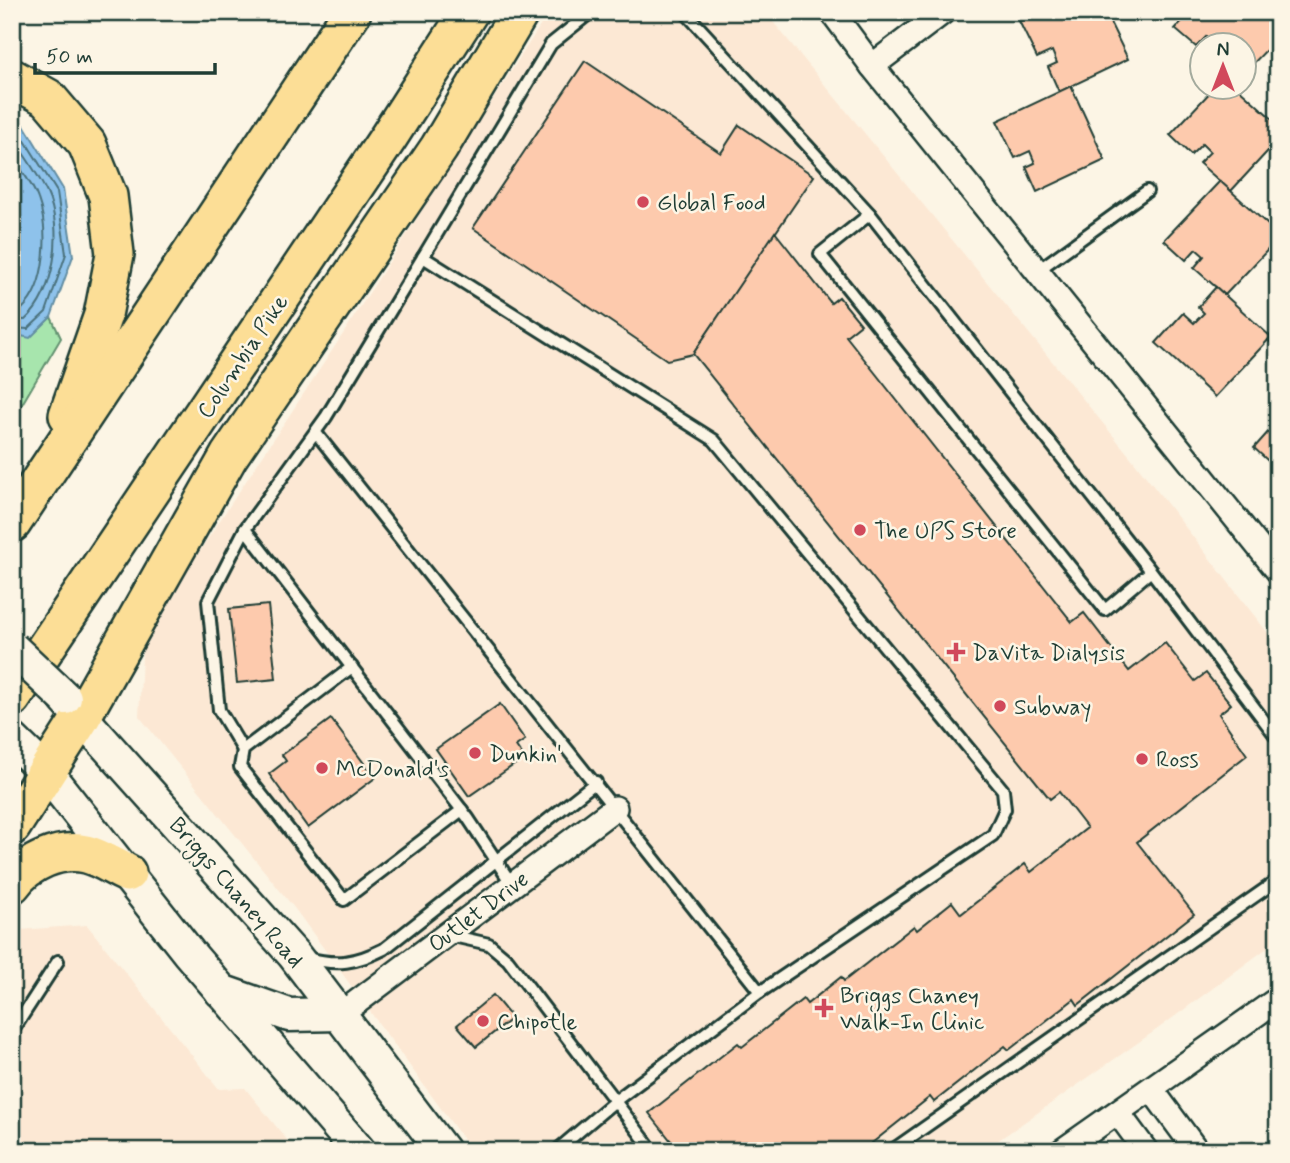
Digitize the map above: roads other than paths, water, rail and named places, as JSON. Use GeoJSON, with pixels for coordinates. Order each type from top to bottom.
{"type":"FeatureCollection","features":[{"type":"Feature","properties":{"kind":"highway"},"geometry":{"type":"LineString","coordinates":[[12,523],[352,12]]}},
{"type":"Feature","properties":{"kind":"highway","name":"Columbia Pike"},"geometry":{"type":"LineString","coordinates":[[12,698],[469,12]]}},
{"type":"Feature","properties":{"kind":"highway"},"geometry":{"type":"LineString","coordinates":[[12,826],[29,755],[73,708],[229,456],[439,148],[520,12]]}},
{"type":"Feature","properties":{"kind":"highway"},"geometry":{"type":"LineString","coordinates":[[12,78],[48,98],[87,145],[108,196],[115,254],[103,316],[51,463]]}},
{"type":"Feature","properties":{"kind":"highway"},"geometry":{"type":"LineString","coordinates":[[12,884],[22,870],[51,856],[85,854],[127,873]]}},
{"type":"Feature","properties":{"kind":"main road","name":"Briggs Chaney Road"},"geometry":{"type":"LineString","coordinates":[[12,648],[73,708],[294,955],[443,1151]]}},
{"type":"Feature","properties":{"kind":"main road"},"geometry":{"type":"LineString","coordinates":[[29,755],[220,990],[359,1151]]}},
{"type":"Feature","properties":{"kind":"main road"},"geometry":{"type":"LineString","coordinates":[[220,990],[289,1015],[341,1014]]}},
{"type":"Feature","properties":{"kind":"street"},"geometry":{"type":"LineString","coordinates":[[832,12],[872,66],[1278,571]]}},
{"type":"Feature","properties":{"kind":"street"},"geometry":{"type":"LineString","coordinates":[[872,66],[943,12]]}},
{"type":"Feature","properties":{"kind":"street","name":"Outlet Drive"},"geometry":{"type":"LineString","coordinates":[[341,1014],[615,808]]}},
{"type":"Feature","properties":{"kind":"street"},"geometry":{"type":"LineString","coordinates":[[1062,1151],[1278,999]]}},
{"type":"Feature","properties":{"kind":"street"},"geometry":{"type":"LineString","coordinates":[[1152,1090],[1197,1151]]}},
{"type":"Feature","properties":{"kind":"street"},"geometry":{"type":"LineString","coordinates":[[1118,1112],[1146,1151]]}},
{"type":"Feature","properties":{"kind":"lane"},"geometry":{"type":"LineString","coordinates":[[462,810],[344,900],[240,767],[243,750],[219,710],[208,601],[245,529],[316,433],[551,44],[591,12]]}},
{"type":"Feature","properties":{"kind":"lane"},"geometry":{"type":"LineString","coordinates":[[685,12],[870,214],[1151,571],[1190,626],[1278,738]]}},
{"type":"Feature","properties":{"kind":"lane"},"geometry":{"type":"LineString","coordinates":[[1037,271],[1147,191]]}},
{"type":"Feature","properties":{"kind":"lane"},"geometry":{"type":"LineString","coordinates":[[870,214],[820,254],[1105,610],[1151,571]]}},
{"type":"Feature","properties":{"kind":"lane"},"geometry":{"type":"LineString","coordinates":[[423,257],[714,440],[1003,790],[1005,809],[993,835],[760,992],[615,1101],[556,1151]]}},
{"type":"Feature","properties":{"kind":"lane"},"geometry":{"type":"LineString","coordinates":[[316,433],[596,782],[760,992]]}},
{"type":"Feature","properties":{"kind":"lane"},"geometry":{"type":"LineString","coordinates":[[245,529],[462,810],[513,886]]}},
{"type":"Feature","properties":{"kind":"lane"},"geometry":{"type":"LineString","coordinates":[[243,750],[352,667]]}},
{"type":"Feature","properties":{"kind":"lane"},"geometry":{"type":"LineString","coordinates":[[294,955],[331,964],[358,962],[384,949],[596,782]]}},
{"type":"Feature","properties":{"kind":"lane"},"geometry":{"type":"LineString","coordinates":[[891,1151],[1278,880]]}},
{"type":"Feature","properties":{"kind":"lane"},"geometry":{"type":"LineString","coordinates":[[447,934],[489,944],[508,960],[653,1151]]}},
{"type":"Feature","properties":{"kind":"lane"},"geometry":{"type":"LineString","coordinates":[[12,1032],[58,961]]}},
{"type":"Feature","properties":{"kind":"water"},"geometry":{"type":"Polygon","coordinates":[[[12,119],[24,125],[63,189],[73,256],[51,317],[30,338],[12,334],[12,119]]]}},
{"type":"Feature","properties":{"kind":"place","name":"Global Food"},"geometry":{"type":"Point","coordinates":[643,202]}},
{"type":"Feature","properties":{"kind":"place","name":"The UPS Store"},"geometry":{"type":"Point","coordinates":[860,530]}},
{"type":"Feature","properties":{"kind":"place","name":"DaVita Dialysis"},"geometry":{"type":"Point","coordinates":[956,652]}},
{"type":"Feature","properties":{"kind":"place","name":"Subway"},"geometry":{"type":"Point","coordinates":[1000,706]}},
{"type":"Feature","properties":{"kind":"place","name":"Dunkin'"},"geometry":{"type":"Point","coordinates":[475,753]}},
{"type":"Feature","properties":{"kind":"place","name":"Ross"},"geometry":{"type":"Point","coordinates":[1142,759]}},
{"type":"Feature","properties":{"kind":"place","name":"McDonald's"},"geometry":{"type":"Point","coordinates":[322,768]}},
{"type":"Feature","properties":{"kind":"place","name":"Briggs Chaney Walk-In Clinic"},"geometry":{"type":"Point","coordinates":[824,1008]}},
{"type":"Feature","properties":{"kind":"place","name":"Chipotle"},"geometry":{"type":"Point","coordinates":[483,1021]}}]}
